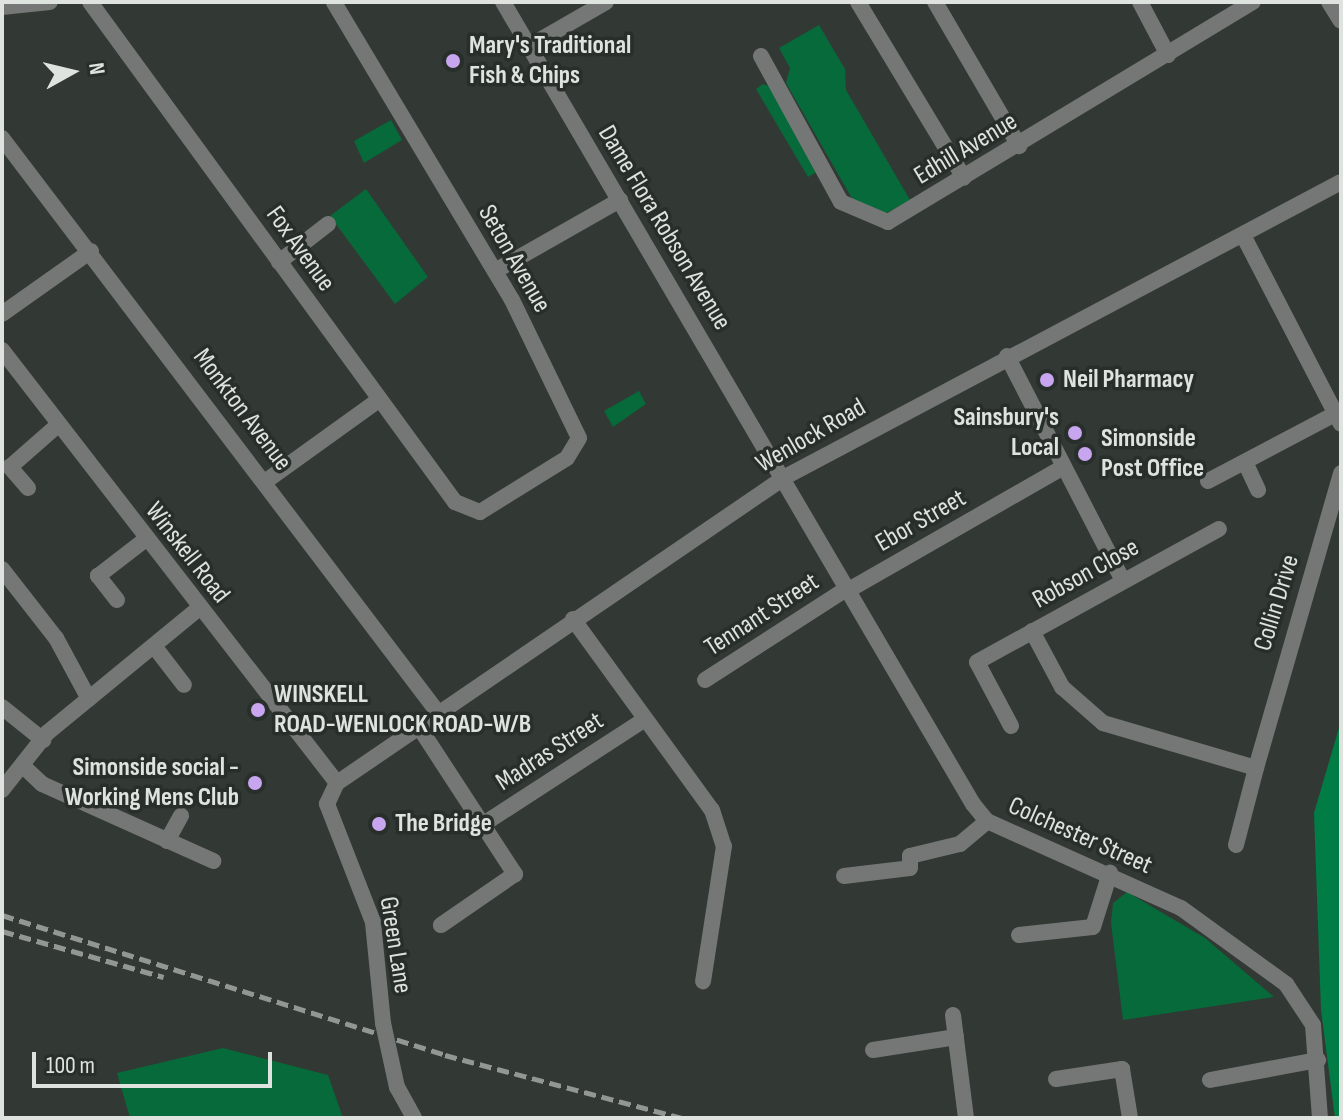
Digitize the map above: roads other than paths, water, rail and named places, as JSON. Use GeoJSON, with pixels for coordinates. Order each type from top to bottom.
{"type":"FeatureCollection","features":[{"type":"Feature","properties":{"kind":"street"},"geometry":{"type":"LineString","coordinates":[[9,9],[50,2]]}},
{"type":"Feature","properties":{"kind":"street","name":"Fox Avenue"},"geometry":{"type":"LineString","coordinates":[[90,2],[455,502],[480,512]]}},
{"type":"Feature","properties":{"kind":"street","name":"Seton Avenue"},"geometry":{"type":"LineString","coordinates":[[334,2],[495,271],[579,438],[567,458],[480,512]]}},
{"type":"Feature","properties":{"kind":"street","name":"Dame Flora Robson Avenue"},"geometry":{"type":"LineString","coordinates":[[503,2],[785,477]]}},
{"type":"Feature","properties":{"kind":"street"},"geometry":{"type":"LineString","coordinates":[[528,47],[606,2]]}},
{"type":"Feature","properties":{"kind":"street"},"geometry":{"type":"LineString","coordinates":[[858,2],[964,178]]}},
{"type":"Feature","properties":{"kind":"street"},"geometry":{"type":"LineString","coordinates":[[935,2],[1019,146]]}},
{"type":"Feature","properties":{"kind":"street"},"geometry":{"type":"LineString","coordinates":[[1140,2],[1168,55]]}},
{"type":"Feature","properties":{"kind":"street","name":"Edhill Avenue"},"geometry":{"type":"LineString","coordinates":[[761,56],[841,202],[864,216],[888,222],[1019,146],[1253,2]]}},
{"type":"Feature","properties":{"kind":"street"},"geometry":{"type":"LineString","coordinates":[[1329,2],[1341,21]]}},
{"type":"Feature","properties":{"kind":"street","name":"Monkton Avenue"},"geometry":{"type":"LineString","coordinates":[[2,138],[266,481],[439,714]]}},
{"type":"Feature","properties":{"kind":"street","name":"Wenlock Road"},"geometry":{"type":"LineString","coordinates":[[337,783],[785,477],[1007,356],[1245,239],[1341,182]]}},
{"type":"Feature","properties":{"kind":"street"},"geometry":{"type":"LineString","coordinates":[[495,271],[620,200]]}},
{"type":"Feature","properties":{"kind":"street"},"geometry":{"type":"LineString","coordinates":[[279,262],[328,224]]}},
{"type":"Feature","properties":{"kind":"street"},"geometry":{"type":"LineString","coordinates":[[1208,481],[1340,416],[1245,239]]}},
{"type":"Feature","properties":{"kind":"street"},"geometry":{"type":"LineString","coordinates":[[2,314],[91,251]]}},
{"type":"Feature","properties":{"kind":"street","name":"Winskell Road"},"geometry":{"type":"LineString","coordinates":[[2,350],[337,783]]}},
{"type":"Feature","properties":{"kind":"street"},"geometry":{"type":"LineString","coordinates":[[1007,356],[1062,468],[1123,581]]}},
{"type":"Feature","properties":{"kind":"street"},"geometry":{"type":"LineString","coordinates":[[266,481],[380,399]]}},
{"type":"Feature","properties":{"kind":"street"},"geometry":{"type":"LineString","coordinates":[[28,488],[10,467],[58,425]]}},
{"type":"Feature","properties":{"kind":"street"},"geometry":{"type":"LineString","coordinates":[[1245,462],[1258,490]]}},
{"type":"Feature","properties":{"kind":"street","name":"Ebor Street"},"geometry":{"type":"LineString","coordinates":[[846,590],[1062,468]]}},
{"type":"Feature","properties":{"kind":"street","name":"Collin Drive"},"geometry":{"type":"LineString","coordinates":[[1236,845],[1260,747],[1341,473]]}},
{"type":"Feature","properties":{"kind":"street","name":"Colchester Street"},"geometry":{"type":"LineString","coordinates":[[785,477],[846,590],[987,821],[1110,873],[1181,908],[1286,984],[1313,1025],[1320,1118]]}},
{"type":"Feature","properties":{"kind":"street","name":"Robson Close"},"geometry":{"type":"LineString","coordinates":[[1011,726],[977,662],[1219,529]]}},
{"type":"Feature","properties":{"kind":"street"},"geometry":{"type":"LineString","coordinates":[[117,600],[98,576],[146,539]]}},
{"type":"Feature","properties":{"kind":"street"},"geometry":{"type":"LineString","coordinates":[[2,569],[56,638],[89,699]]}},
{"type":"Feature","properties":{"kind":"street","name":"Tennant Street"},"geometry":{"type":"LineString","coordinates":[[705,680],[846,590]]}},
{"type":"Feature","properties":{"kind":"street"},"geometry":{"type":"LineString","coordinates":[[2,790],[24,767],[43,740],[199,608]]}},
{"type":"Feature","properties":{"kind":"street"},"geometry":{"type":"LineString","coordinates":[[573,619],[712,810],[724,846],[703,981]]}},
{"type":"Feature","properties":{"kind":"street"},"geometry":{"type":"LineString","coordinates":[[1032,631],[1062,687],[1103,723],[1256,768]]}},
{"type":"Feature","properties":{"kind":"street"},"geometry":{"type":"LineString","coordinates":[[154,646],[184,685]]}},
{"type":"Feature","properties":{"kind":"street"},"geometry":{"type":"LineString","coordinates":[[2,707],[43,740]]}},
{"type":"Feature","properties":{"kind":"street","name":"Madras Street"},"geometry":{"type":"LineString","coordinates":[[482,825],[645,719]]}},
{"type":"Feature","properties":{"kind":"street"},"geometry":{"type":"LineString","coordinates":[[419,727],[515,874],[441,925]]}},
{"type":"Feature","properties":{"kind":"street"},"geometry":{"type":"LineString","coordinates":[[24,767],[42,784],[213,861]]}},
{"type":"Feature","properties":{"kind":"street","name":"Green Lane"},"geometry":{"type":"LineString","coordinates":[[337,783],[327,804],[373,922],[383,1023],[397,1087],[414,1118]]}},
{"type":"Feature","properties":{"kind":"street"},"geometry":{"type":"LineString","coordinates":[[167,841],[181,816]]}},
{"type":"Feature","properties":{"kind":"street"},"geometry":{"type":"LineString","coordinates":[[844,876],[910,868],[910,856],[960,844],[987,821]]}},
{"type":"Feature","properties":{"kind":"street"},"geometry":{"type":"LineString","coordinates":[[1019,935],[1093,927],[1110,873]]}},
{"type":"Feature","properties":{"kind":"street"},"geometry":{"type":"LineString","coordinates":[[953,1015],[966,1118]]}},
{"type":"Feature","properties":{"kind":"street"},"geometry":{"type":"LineString","coordinates":[[873,1050],[956,1037]]}},
{"type":"Feature","properties":{"kind":"street"},"geometry":{"type":"LineString","coordinates":[[1210,1080],[1318,1060]]}},
{"type":"Feature","properties":{"kind":"street"},"geometry":{"type":"LineString","coordinates":[[1056,1079],[1122,1069],[1130,1118]]}},
{"type":"Feature","properties":{"kind":"railway"},"geometry":{"type":"LineString","coordinates":[[2,915],[445,1055],[682,1118]]}},
{"type":"Feature","properties":{"kind":"railway"},"geometry":{"type":"LineString","coordinates":[[2,931],[164,977]]}},
{"type":"Feature","properties":{"kind":"place","name":"Mary's Traditional Fish & Chips"},"geometry":{"type":"Point","coordinates":[453,61]}},
{"type":"Feature","properties":{"kind":"place","name":"Neil Pharmacy"},"geometry":{"type":"Point","coordinates":[1047,380]}},
{"type":"Feature","properties":{"kind":"place","name":"Sainsbury's Local"},"geometry":{"type":"Point","coordinates":[1075,433]}},
{"type":"Feature","properties":{"kind":"place","name":"Simonside Post Office"},"geometry":{"type":"Point","coordinates":[1085,454]}},
{"type":"Feature","properties":{"kind":"place","name":"WINSKELL ROAD-WENLOCK ROAD-W/B"},"geometry":{"type":"Point","coordinates":[258,710]}},
{"type":"Feature","properties":{"kind":"place","name":"Simonside social - Working Mens Club"},"geometry":{"type":"Point","coordinates":[255,783]}},
{"type":"Feature","properties":{"kind":"place","name":"The Bridge"},"geometry":{"type":"Point","coordinates":[379,824]}}]}
